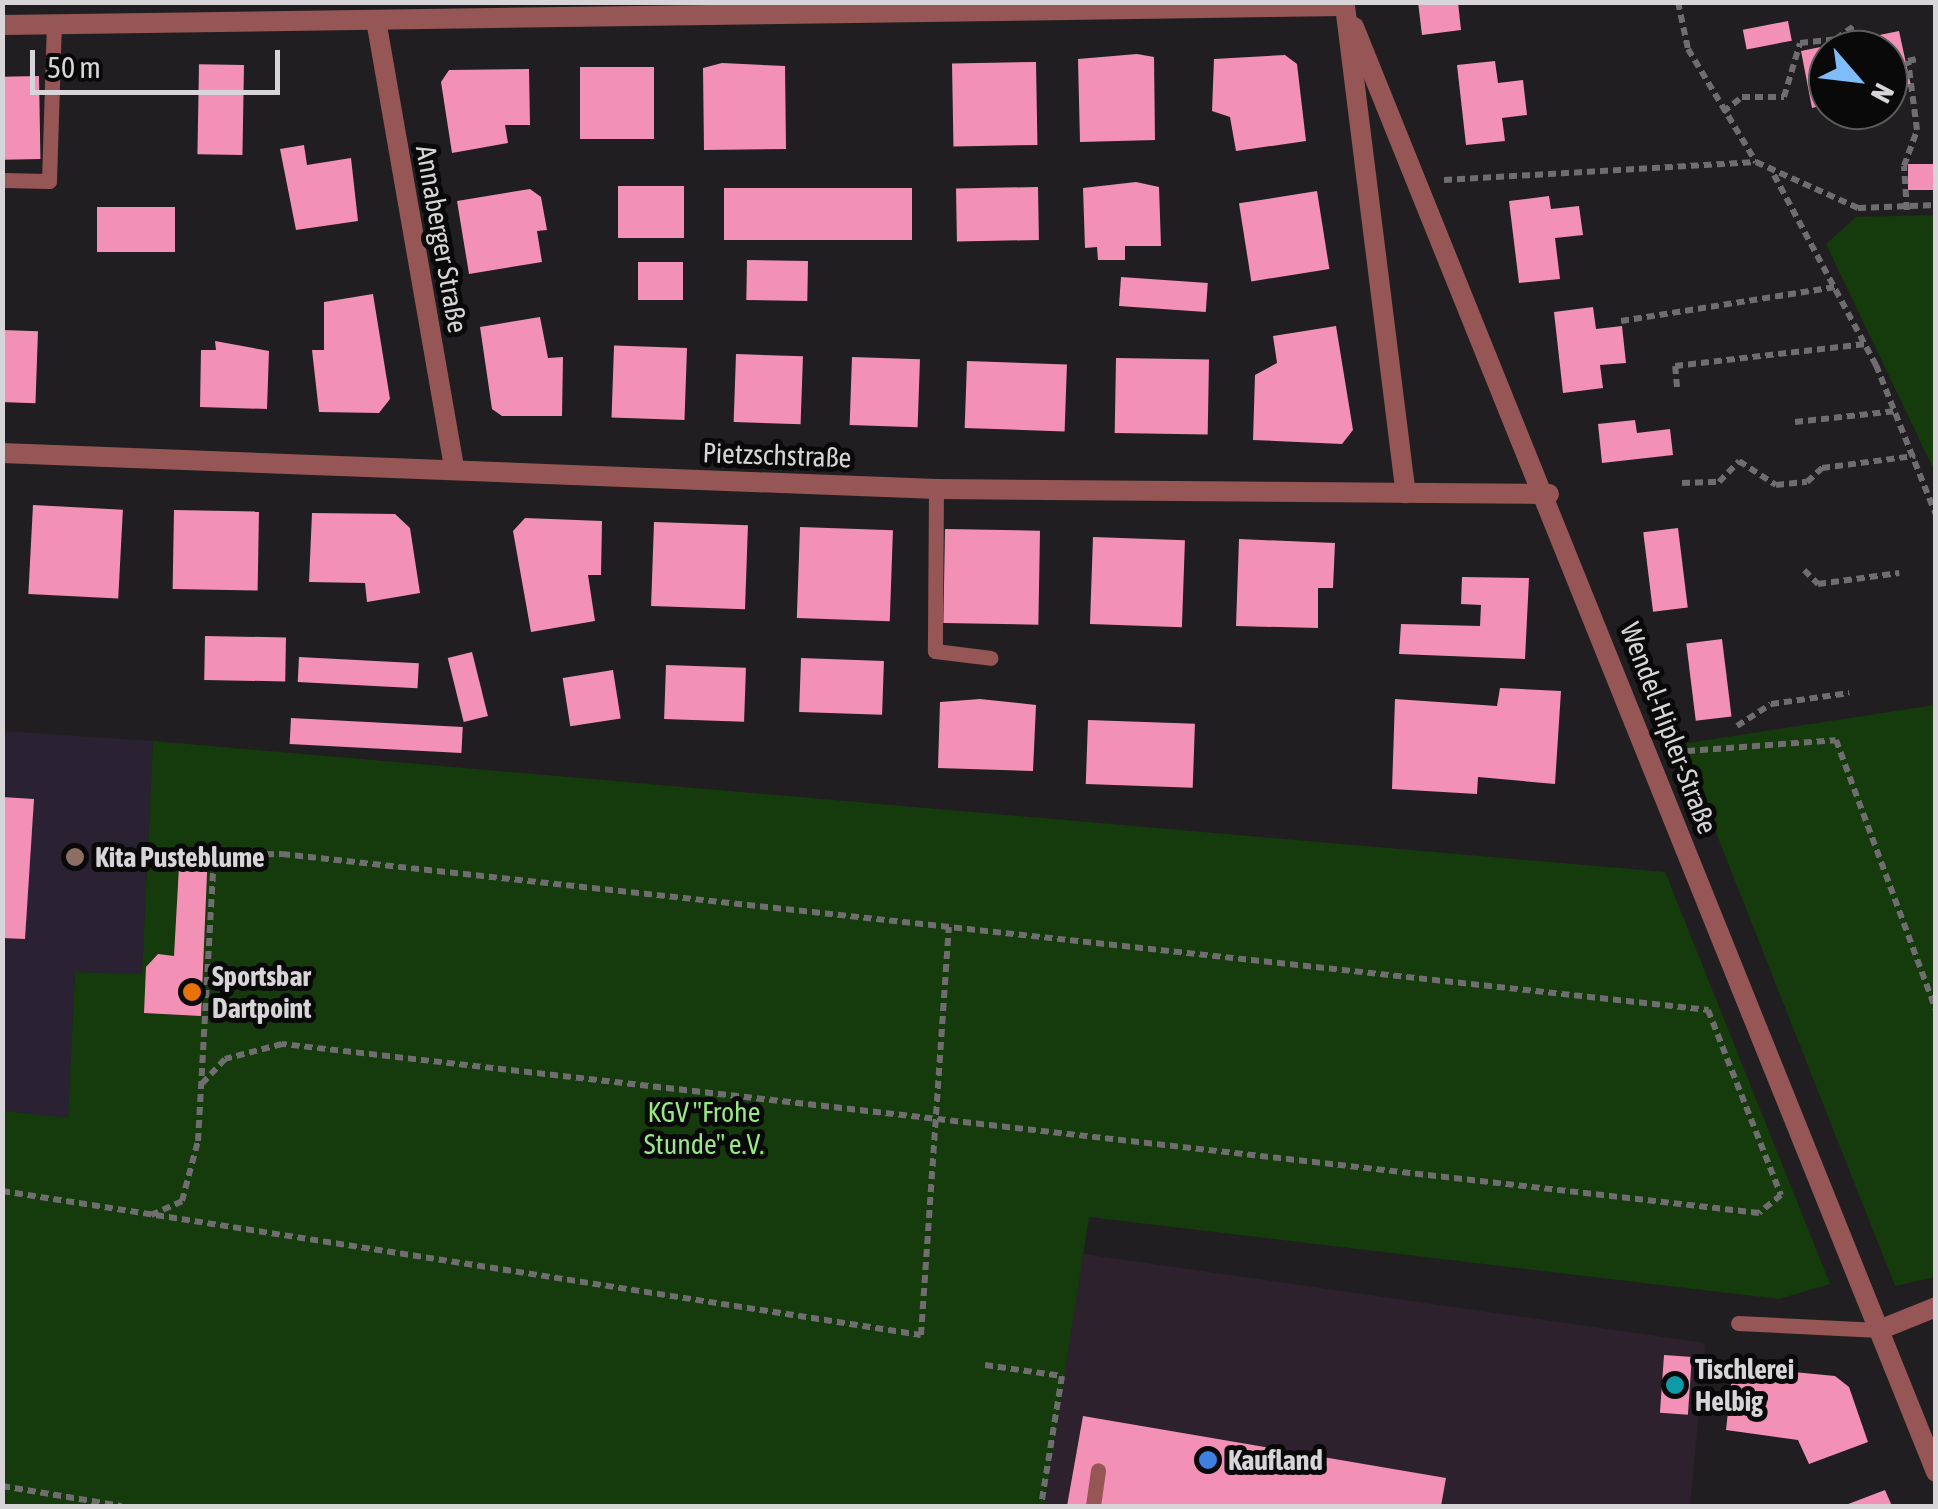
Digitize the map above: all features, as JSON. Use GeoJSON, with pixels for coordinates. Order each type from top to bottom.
{"type":"FeatureCollection","features":[{"type":"Feature","properties":{"kind":"street"},"geometry":{"type":"LineString","coordinates":[[2,26],[1344,4],[1406,493]]}},
{"type":"Feature","properties":{"kind":"street","name":"Wendel-Hipler-Straße"},"geometry":{"type":"LineString","coordinates":[[1344,4],[1422,182],[1549,494],[1650,758],[1936,1472]]}},
{"type":"Feature","properties":{"kind":"street","name":"Annaberger Straße"},"geometry":{"type":"LineString","coordinates":[[376,20],[454,468]]}},
{"type":"Feature","properties":{"kind":"street","name":"Pietzschstraße"},"geometry":{"type":"LineString","coordinates":[[2,453],[936,489],[1549,494]]}},
{"type":"Feature","properties":{"kind":"street"},"geometry":{"type":"LineString","coordinates":[[1879,1330],[1936,1307]]}},
{"type":"Feature","properties":{"kind":"lane"},"geometry":{"type":"LineString","coordinates":[[2,180],[49,181],[54,25]]}},
{"type":"Feature","properties":{"kind":"lane"},"geometry":{"type":"LineString","coordinates":[[936,489],[935,650],[991,658]]}},
{"type":"Feature","properties":{"kind":"lane"},"geometry":{"type":"LineString","coordinates":[[1738,1323],[1879,1330]]}},
{"type":"Feature","properties":{"kind":"lane"},"geometry":{"type":"LineString","coordinates":[[1093,1506],[1098,1470]]}},
{"type":"Feature","properties":{"kind":"path"},"geometry":{"type":"LineString","coordinates":[[1678,2],[1688,49],[1756,162],[1774,176],[1858,208],[1907,210],[1936,205]]}},
{"type":"Feature","properties":{"kind":"path"},"geometry":{"type":"LineString","coordinates":[[1723,112],[1742,97],[1784,97],[1800,43],[1836,39],[1854,26]]}},
{"type":"Feature","properties":{"kind":"path"},"geometry":{"type":"LineString","coordinates":[[1907,210],[1904,166],[1916,130],[1908,60],[1917,59]]}},
{"type":"Feature","properties":{"kind":"path"},"geometry":{"type":"LineString","coordinates":[[1422,182],[1756,162]]}},
{"type":"Feature","properties":{"kind":"path"},"geometry":{"type":"LineString","coordinates":[[1774,176],[1866,344],[1936,515]]}},
{"type":"Feature","properties":{"kind":"path"},"geometry":{"type":"LineString","coordinates":[[1621,321],[1834,287]]}},
{"type":"Feature","properties":{"kind":"path"},"geometry":{"type":"LineString","coordinates":[[1677,386],[1675,366],[1866,344]]}},
{"type":"Feature","properties":{"kind":"path"},"geometry":{"type":"LineString","coordinates":[[1795,422],[1896,411]]}},
{"type":"Feature","properties":{"kind":"path"},"geometry":{"type":"LineString","coordinates":[[1682,483],[1719,482],[1739,461],[1776,484],[1807,482],[1822,468],[1915,456]]}},
{"type":"Feature","properties":{"kind":"path"},"geometry":{"type":"LineString","coordinates":[[1804,570],[1818,584],[1899,573]]}},
{"type":"Feature","properties":{"kind":"path"},"geometry":{"type":"LineString","coordinates":[[1737,726],[1771,704],[1849,693]]}},
{"type":"Feature","properties":{"kind":"path"},"geometry":{"type":"LineString","coordinates":[[1650,758],[1836,740],[1936,1011]]}},
{"type":"Feature","properties":{"kind":"path"},"geometry":{"type":"LineString","coordinates":[[151,1215],[182,1201],[203,1083],[214,855],[282,854],[1708,1010],[1781,1196],[1759,1212],[282,1044],[225,1059],[203,1083]]}},
{"type":"Feature","properties":{"kind":"path"},"geometry":{"type":"LineString","coordinates":[[2,1191],[921,1335],[949,928]]}},
{"type":"Feature","properties":{"kind":"path"},"geometry":{"type":"LineString","coordinates":[[985,1365],[1062,1376],[1041,1506]]}},
{"type":"Feature","properties":{"kind":"path"},"geometry":{"type":"LineString","coordinates":[[2,1486],[121,1506]]}},
{"type":"Feature","properties":{"kind":"shaded area","name":"Kita Pusteblume"},"geometry":{"type":"Polygon","coordinates":[[[2,731],[153,741],[142,975],[75,972],[68,1119],[3,1111],[2,731]]]}},
{"type":"Feature","properties":{"kind":"shaded area"},"geometry":{"type":"Polygon","coordinates":[[[1083,1254],[1705,1343],[1690,1506],[1044,1506],[1083,1254]]]}},
{"type":"Feature","properties":{"kind":"green space"},"geometry":{"type":"Polygon","coordinates":[[[1936,215],[1935,472],[1826,244],[1856,217],[1936,215]]]}},
{"type":"Feature","properties":{"kind":"green space"},"geometry":{"type":"Polygon","coordinates":[[[1935,705],[1935,1277],[1895,1286],[1681,744],[1935,705]]]}},
{"type":"Feature","properties":{"kind":"green space","name":"KGV \"Frohe Stunde\" e.V."},"geometry":{"type":"Polygon","coordinates":[[[153,741],[1665,872],[1830,1284],[1779,1299],[1089,1217],[1044,1506],[3,1506],[3,1111],[68,1118],[75,972],[142,974],[153,741]]]}},
{"type":"Feature","properties":{"kind":"building"},"geometry":{"type":"Polygon","coordinates":[[[1418,2],[1458,2],[1461,30],[1422,35],[1418,2]]]}},
{"type":"Feature","properties":{"kind":"building"},"geometry":{"type":"Polygon","coordinates":[[[1788,21],[1792,41],[1747,49],[1743,30],[1788,21]]]}},
{"type":"Feature","properties":{"kind":"building"},"geometry":{"type":"Polygon","coordinates":[[[1808,50],[1808,87],[1801,51],[1808,50]]]}},
{"type":"Feature","properties":{"kind":"building"},"geometry":{"type":"Polygon","coordinates":[[[1137,54],[1154,57],[1155,140],[1080,142],[1078,59],[1137,54]]]}},
{"type":"Feature","properties":{"kind":"building"},"geometry":{"type":"Polygon","coordinates":[[[1285,55],[1297,64],[1306,141],[1236,151],[1230,117],[1212,111],[1214,59],[1285,55]]]}},
{"type":"Feature","properties":{"kind":"building"},"geometry":{"type":"Polygon","coordinates":[[[1495,61],[1498,83],[1523,80],[1527,115],[1502,118],[1505,141],[1466,145],[1457,65],[1495,61]]]}},
{"type":"Feature","properties":{"kind":"building"},"geometry":{"type":"Polygon","coordinates":[[[1036,62],[1037,145],[953,146],[952,63],[1036,62]]]}},
{"type":"Feature","properties":{"kind":"building"},"geometry":{"type":"Polygon","coordinates":[[[722,63],[785,66],[786,149],[704,150],[703,68],[722,63]]]}},
{"type":"Feature","properties":{"kind":"building"},"geometry":{"type":"Polygon","coordinates":[[[199,64],[244,65],[242,155],[197,154],[199,64]]]}},
{"type":"Feature","properties":{"kind":"building"},"geometry":{"type":"Polygon","coordinates":[[[580,67],[654,67],[654,139],[580,139],[580,67]]]}},
{"type":"Feature","properties":{"kind":"building"},"geometry":{"type":"Polygon","coordinates":[[[529,69],[530,125],[505,125],[508,143],[452,153],[441,82],[449,70],[529,69]]]}},
{"type":"Feature","properties":{"kind":"building"},"geometry":{"type":"Polygon","coordinates":[[[39,76],[40,159],[3,160],[2,77],[39,76]]]}},
{"type":"Feature","properties":{"kind":"building"},"geometry":{"type":"Polygon","coordinates":[[[304,145],[307,165],[351,158],[358,221],[296,230],[280,149],[304,145]]]}},
{"type":"Feature","properties":{"kind":"building"},"geometry":{"type":"Polygon","coordinates":[[[1908,164],[1936,164],[1936,190],[1908,190],[1908,164]]]}},
{"type":"Feature","properties":{"kind":"building"},"geometry":{"type":"Polygon","coordinates":[[[1136,182],[1159,187],[1161,246],[1125,246],[1125,260],[1098,260],[1097,247],[1085,248],[1083,188],[1136,182]]]}},
{"type":"Feature","properties":{"kind":"building"},"geometry":{"type":"Polygon","coordinates":[[[618,186],[684,186],[684,238],[618,238],[618,186]]]}},
{"type":"Feature","properties":{"kind":"building"},"geometry":{"type":"Polygon","coordinates":[[[1038,187],[1039,240],[957,241],[956,188],[1038,187]]]}},
{"type":"Feature","properties":{"kind":"building"},"geometry":{"type":"Polygon","coordinates":[[[724,188],[912,188],[912,240],[724,240],[724,188]]]}},
{"type":"Feature","properties":{"kind":"building"},"geometry":{"type":"Polygon","coordinates":[[[530,189],[541,197],[547,230],[537,231],[542,262],[469,274],[457,201],[530,189]]]}},
{"type":"Feature","properties":{"kind":"building"},"geometry":{"type":"Polygon","coordinates":[[[1317,191],[1329,269],[1251,281],[1239,203],[1317,191]]]}},
{"type":"Feature","properties":{"kind":"building"},"geometry":{"type":"Polygon","coordinates":[[[1549,196],[1551,209],[1579,206],[1583,235],[1555,238],[1560,279],[1519,283],[1509,201],[1549,196]]]}},
{"type":"Feature","properties":{"kind":"building"},"geometry":{"type":"Polygon","coordinates":[[[97,207],[175,207],[175,252],[97,252],[97,207]]]}},
{"type":"Feature","properties":{"kind":"building"},"geometry":{"type":"Polygon","coordinates":[[[747,260],[808,261],[807,301],[746,300],[747,260]]]}},
{"type":"Feature","properties":{"kind":"building"},"geometry":{"type":"Polygon","coordinates":[[[638,262],[683,262],[683,300],[638,300],[638,262]]]}},
{"type":"Feature","properties":{"kind":"building"},"geometry":{"type":"Polygon","coordinates":[[[1121,277],[1208,283],[1206,312],[1119,306],[1121,277]]]}},
{"type":"Feature","properties":{"kind":"building"},"geometry":{"type":"Polygon","coordinates":[[[373,294],[390,399],[379,413],[319,412],[312,350],[324,350],[324,302],[373,294]]]}},
{"type":"Feature","properties":{"kind":"building"},"geometry":{"type":"Polygon","coordinates":[[[1593,307],[1596,329],[1622,326],[1626,363],[1600,365],[1603,388],[1563,393],[1554,312],[1593,307]]]}},
{"type":"Feature","properties":{"kind":"building"},"geometry":{"type":"Polygon","coordinates":[[[540,317],[548,358],[563,357],[562,416],[502,416],[492,409],[480,327],[540,317]]]}},
{"type":"Feature","properties":{"kind":"building"},"geometry":{"type":"Polygon","coordinates":[[[1336,326],[1353,430],[1342,444],[1253,440],[1255,375],[1277,363],[1273,336],[1336,326]]]}},
{"type":"Feature","properties":{"kind":"building"},"geometry":{"type":"Polygon","coordinates":[[[2,330],[38,331],[35,403],[2,402],[2,330]]]}},
{"type":"Feature","properties":{"kind":"building"},"geometry":{"type":"Polygon","coordinates":[[[215,341],[269,351],[267,409],[200,407],[201,350],[216,350],[215,341]]]}},
{"type":"Feature","properties":{"kind":"building"},"geometry":{"type":"Polygon","coordinates":[[[614,345],[687,348],[684,420],[612,417],[614,345]]]}},
{"type":"Feature","properties":{"kind":"building"},"geometry":{"type":"Polygon","coordinates":[[[736,354],[803,356],[801,424],[734,422],[736,354]]]}},
{"type":"Feature","properties":{"kind":"building"},"geometry":{"type":"Polygon","coordinates":[[[852,357],[920,359],[918,427],[850,425],[852,357]]]}},
{"type":"Feature","properties":{"kind":"building"},"geometry":{"type":"Polygon","coordinates":[[[1116,358],[1209,360],[1208,435],[1115,433],[1116,358]]]}},
{"type":"Feature","properties":{"kind":"building"},"geometry":{"type":"Polygon","coordinates":[[[967,361],[1067,364],[1065,431],[965,428],[967,361]]]}},
{"type":"Feature","properties":{"kind":"building"},"geometry":{"type":"Polygon","coordinates":[[[1635,420],[1637,433],[1670,429],[1673,455],[1602,463],[1598,424],[1635,420]]]}},
{"type":"Feature","properties":{"kind":"building"},"geometry":{"type":"Polygon","coordinates":[[[33,505],[123,510],[118,599],[28,594],[33,505]]]}},
{"type":"Feature","properties":{"kind":"building"},"geometry":{"type":"Polygon","coordinates":[[[174,510],[259,511],[258,590],[173,589],[174,510]]]}},
{"type":"Feature","properties":{"kind":"building"},"geometry":{"type":"Polygon","coordinates":[[[312,513],[395,514],[410,528],[420,593],[367,602],[365,583],[309,582],[312,513]]]}},
{"type":"Feature","properties":{"kind":"building"},"geometry":{"type":"Polygon","coordinates":[[[525,518],[602,521],[601,575],[588,575],[595,621],[531,632],[513,531],[525,518]]]}},
{"type":"Feature","properties":{"kind":"building"},"geometry":{"type":"Polygon","coordinates":[[[654,522],[748,525],[745,609],[651,606],[654,522]]]}},
{"type":"Feature","properties":{"kind":"building"},"geometry":{"type":"Polygon","coordinates":[[[800,527],[893,530],[890,621],[797,618],[800,527]]]}},
{"type":"Feature","properties":{"kind":"building"},"geometry":{"type":"Polygon","coordinates":[[[1678,528],[1688,607],[1653,612],[1643,532],[1678,528]]]}},
{"type":"Feature","properties":{"kind":"building"},"geometry":{"type":"Polygon","coordinates":[[[945,529],[1040,531],[1038,625],[943,623],[945,529]]]}},
{"type":"Feature","properties":{"kind":"building"},"geometry":{"type":"Polygon","coordinates":[[[1093,537],[1185,540],[1182,627],[1090,624],[1093,537]]]}},
{"type":"Feature","properties":{"kind":"building"},"geometry":{"type":"Polygon","coordinates":[[[1239,539],[1335,543],[1333,588],[1318,588],[1318,628],[1236,626],[1239,539]]]}},
{"type":"Feature","properties":{"kind":"building"},"geometry":{"type":"Polygon","coordinates":[[[1462,577],[1529,578],[1525,659],[1399,654],[1401,624],[1480,626],[1481,605],[1461,604],[1462,577]]]}},
{"type":"Feature","properties":{"kind":"building"},"geometry":{"type":"Polygon","coordinates":[[[205,636],[286,637],[285,681],[204,680],[205,636]]]}},
{"type":"Feature","properties":{"kind":"building"},"geometry":{"type":"Polygon","coordinates":[[[1722,639],[1732,716],[1696,721],[1686,643],[1722,639]]]}},
{"type":"Feature","properties":{"kind":"building"},"geometry":{"type":"Polygon","coordinates":[[[472,652],[488,716],[464,722],[448,658],[472,652]]]}},
{"type":"Feature","properties":{"kind":"building"},"geometry":{"type":"Polygon","coordinates":[[[299,657],[419,663],[418,688],[298,682],[299,657]]]}},
{"type":"Feature","properties":{"kind":"building"},"geometry":{"type":"Polygon","coordinates":[[[801,658],[884,661],[882,715],[799,712],[801,658]]]}},
{"type":"Feature","properties":{"kind":"building"},"geometry":{"type":"Polygon","coordinates":[[[666,665],[746,668],[744,722],[664,719],[666,665]]]}},
{"type":"Feature","properties":{"kind":"building"},"geometry":{"type":"Polygon","coordinates":[[[613,670],[621,718],[570,726],[563,678],[613,670]]]}},
{"type":"Feature","properties":{"kind":"building"},"geometry":{"type":"Polygon","coordinates":[[[1500,688],[1561,691],[1555,784],[1478,777],[1477,794],[1392,789],[1395,699],[1497,706],[1500,688]]]}},
{"type":"Feature","properties":{"kind":"building"},"geometry":{"type":"Polygon","coordinates":[[[980,699],[1036,705],[1033,771],[938,768],[940,702],[980,699]]]}},
{"type":"Feature","properties":{"kind":"building"},"geometry":{"type":"Polygon","coordinates":[[[291,718],[463,727],[461,753],[290,744],[291,718]]]}},
{"type":"Feature","properties":{"kind":"building"},"geometry":{"type":"Polygon","coordinates":[[[1088,720],[1195,724],[1193,788],[1086,784],[1088,720]]]}},
{"type":"Feature","properties":{"kind":"building"},"geometry":{"type":"Polygon","coordinates":[[[2,797],[34,799],[25,939],[2,938],[2,797]]]}},
{"type":"Feature","properties":{"kind":"building"},"geometry":{"type":"Polygon","coordinates":[[[180,848],[208,850],[201,1016],[144,1013],[146,967],[158,954],[174,956],[180,848]]]}},
{"type":"Feature","properties":{"kind":"building","name":"Tischlerei Helbig"},"geometry":{"type":"Polygon","coordinates":[[[1664,1355],[1692,1357],[1688,1415],[1660,1413],[1664,1355]]]}},
{"type":"Feature","properties":{"kind":"building"},"geometry":{"type":"Polygon","coordinates":[[[1733,1366],[1835,1376],[1849,1387],[1868,1442],[1809,1464],[1798,1440],[1726,1430],[1733,1366]]]}},
{"type":"Feature","properties":{"kind":"building","name":"Kaufland"},"geometry":{"type":"Polygon","coordinates":[[[1083,1416],[1446,1478],[1441,1506],[1067,1506],[1083,1416]]]}},
{"type":"Feature","properties":{"kind":"building"},"geometry":{"type":"Polygon","coordinates":[[[1885,1490],[1892,1506],[1843,1506],[1885,1490]]]}},
{"type":"Feature","properties":{"kind":"place","name":"Kita Pusteblume"},"geometry":{"type":"Point","coordinates":[75,857]}},
{"type":"Feature","properties":{"kind":"place","name":"Sportsbar Dartpoint"},"geometry":{"type":"Point","coordinates":[192,992]}},
{"type":"Feature","properties":{"kind":"place","name":"Tischlerei Helbig"},"geometry":{"type":"Point","coordinates":[1675,1385]}},
{"type":"Feature","properties":{"kind":"place","name":"Kaufland"},"geometry":{"type":"Point","coordinates":[1208,1460]}}]}
